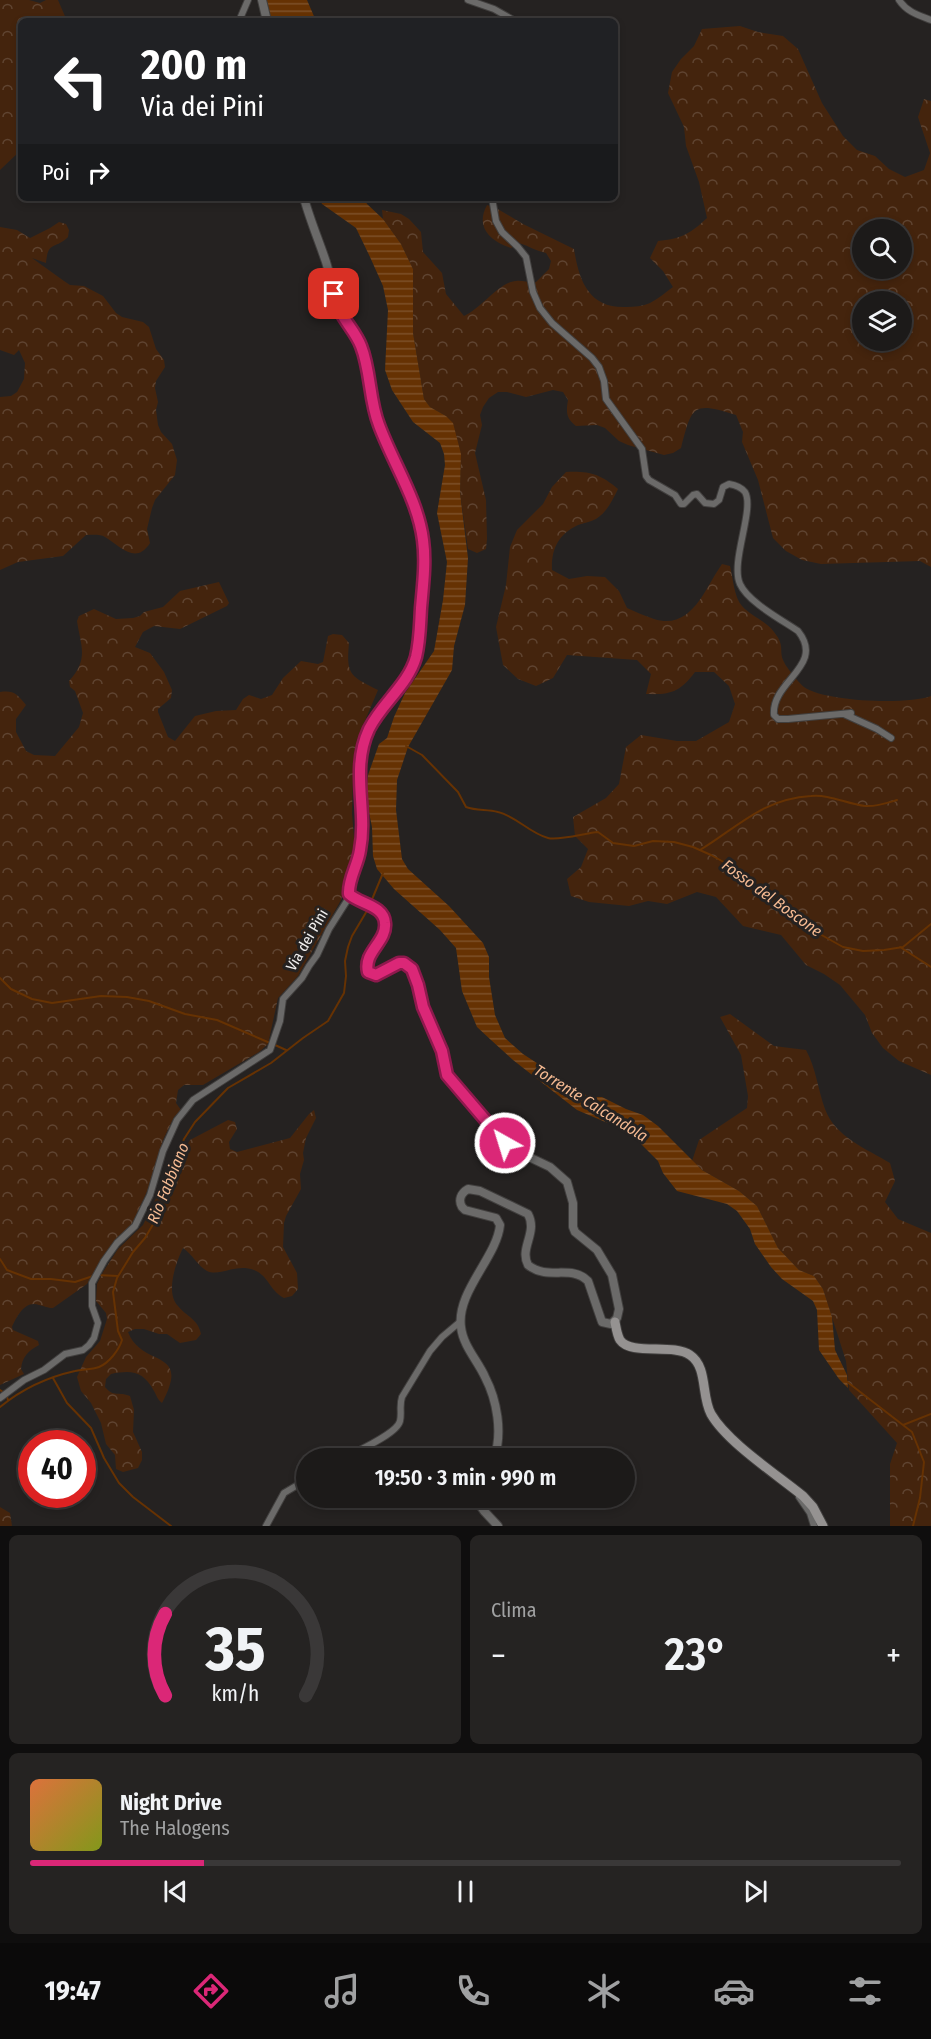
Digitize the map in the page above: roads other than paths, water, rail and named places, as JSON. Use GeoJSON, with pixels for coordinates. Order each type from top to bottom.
{"type":"FeatureCollection","features":[{"type":"Feature","properties":{"kind":"main road"},"geometry":{"type":"LineString","coordinates":[[615,1322],[619,1338],[627,1345],[682,1351],[696,1360],[702,1378],[706,1404],[721,1428],[813,1507],[823,1526]]}},
{"type":"Feature","properties":{"kind":"street"},"geometry":{"type":"LineString","coordinates":[[240,18],[248,0]]}},
{"type":"Feature","properties":{"kind":"street"},"geometry":{"type":"LineString","coordinates":[[262,0],[266,18]]}},
{"type":"Feature","properties":{"kind":"street"},"geometry":{"type":"LineString","coordinates":[[468,0],[494,9],[510,18]]}},
{"type":"Feature","properties":{"kind":"street"},"geometry":{"type":"LineString","coordinates":[[899,0],[914,14],[931,20]]}},
{"type":"Feature","properties":{"kind":"street"},"geometry":{"type":"LineString","coordinates":[[305,201],[340,310],[364,354],[372,404],[413,505],[423,538],[423,585],[416,656],[410,674],[377,715],[361,753],[359,788],[362,821],[361,849],[350,884],[351,896],[384,915],[386,923],[384,933],[368,960],[368,972],[376,975],[399,963],[404,963],[412,969],[423,1007],[442,1051],[445,1070],[450,1081],[499,1134],[508,1147],[550,1167],[567,1182],[573,1203],[573,1227],[582,1239],[597,1250],[612,1275],[619,1309],[615,1322],[608,1324],[601,1320],[588,1281],[584,1277],[571,1273],[545,1274],[528,1265],[525,1255],[532,1226],[528,1214],[473,1189],[468,1189],[463,1194],[460,1200],[462,1207],[496,1218],[500,1228],[468,1295],[461,1321],[461,1329],[468,1347],[486,1378],[495,1405],[497,1448]]}},
{"type":"Feature","properties":{"kind":"street"},"geometry":{"type":"LineString","coordinates":[[492,201],[495,221],[502,232],[526,257],[533,292],[540,308],[552,323],[599,367],[604,381],[606,399],[642,449],[646,476],[649,480],[675,495],[681,504],[697,494],[705,503],[714,504],[719,500],[723,487],[729,484],[745,492],[747,498],[739,560],[739,580],[747,593],[798,631],[806,647],[804,660],[777,698],[773,708],[774,715],[778,719],[788,719],[851,713]]}},
{"type":"Feature","properties":{"kind":"street"},"geometry":{"type":"LineString","coordinates":[[843,714],[891,738]]}},
{"type":"Feature","properties":{"kind":"street","name":"Via dei Pini"},"geometry":{"type":"LineString","coordinates":[[0,1398],[65,1354],[83,1350],[94,1338],[98,1323],[92,1306],[92,1283],[117,1243],[135,1226],[150,1195],[163,1151],[177,1120],[193,1100],[270,1050],[280,1021],[283,999],[302,978],[317,955],[329,929],[351,896]]}},
{"type":"Feature","properties":{"kind":"street"},"geometry":{"type":"LineString","coordinates":[[361,1448],[396,1428],[401,1419],[399,1404],[402,1397],[430,1351],[461,1321]]}},
{"type":"Feature","properties":{"kind":"street"},"geometry":{"type":"LineString","coordinates":[[789,1485],[810,1513],[814,1526]]}},
{"type":"Feature","properties":{"kind":"street"},"geometry":{"type":"LineString","coordinates":[[266,1526],[284,1493],[296,1486]]}},
{"type":"Feature","properties":{"kind":"street"},"geometry":{"type":"LineString","coordinates":[[482,1508],[498,1526]]}},
{"type":"Feature","properties":{"kind":"water"},"geometry":{"type":"Polygon","coordinates":[[[266,0],[307,0],[315,18],[270,18],[266,0]]]}},
{"type":"Feature","properties":{"kind":"water"},"geometry":{"type":"Polygon","coordinates":[[[320,201],[366,201],[383,219],[401,244],[413,269],[413,333],[424,399],[430,407],[453,423],[461,454],[460,493],[468,558],[465,605],[454,646],[452,670],[408,747],[397,780],[396,810],[402,859],[408,869],[449,906],[483,943],[489,957],[489,977],[495,1015],[505,1038],[523,1054],[589,1097],[602,1097],[643,1115],[658,1126],[702,1170],[739,1191],[757,1206],[778,1248],[799,1270],[814,1276],[823,1289],[832,1317],[835,1350],[847,1375],[848,1388],[819,1350],[817,1310],[813,1301],[782,1279],[771,1267],[737,1211],[727,1204],[677,1191],[663,1173],[658,1161],[636,1139],[610,1124],[577,1110],[513,1060],[477,1027],[462,991],[456,948],[440,930],[394,889],[377,869],[373,856],[372,827],[366,798],[368,775],[379,744],[387,738],[405,693],[434,651],[447,562],[437,513],[445,465],[440,443],[413,422],[392,390],[385,370],[388,310],[383,286],[370,257],[356,228],[320,201]]]}},
{"type":"Feature","properties":{"kind":"waterway","name":"Fosso del Boscone"},"geometry":{"type":"LineString","coordinates":[[406,746],[422,755],[458,792],[466,807],[505,814],[541,836],[553,839],[598,832],[613,843],[634,846],[653,841],[674,842],[693,847],[729,865],[761,894],[800,923],[843,947],[863,951],[903,947],[931,924]]}},
{"type":"Feature","properties":{"kind":"waterway"},"geometry":{"type":"LineString","coordinates":[[700,850],[751,816],[778,802],[794,798],[824,796],[869,806],[897,800]]}},
{"type":"Feature","properties":{"kind":"waterway","name":"Rio Fabbiano"},"geometry":{"type":"LineString","coordinates":[[0,1407],[26,1389],[45,1380],[99,1367],[116,1352],[122,1340],[118,1331],[113,1292],[117,1278],[155,1221],[184,1139],[195,1122],[228,1088],[271,1063],[328,1021],[344,993],[345,961],[352,936],[368,909],[383,873]]}},
{"type":"Feature","properties":{"kind":"waterway","name":"Fosso del Boscone"},"geometry":{"type":"LineString","coordinates":[[900,947],[931,967]]}},
{"type":"Feature","properties":{"kind":"waterway"},"geometry":{"type":"LineString","coordinates":[[0,978],[11,989],[32,999],[52,1003],[101,996],[149,1001],[185,1014],[217,1020],[270,1043]]}},
{"type":"Feature","properties":{"kind":"waterway"},"geometry":{"type":"LineString","coordinates":[[275,1045],[286,1050]]}},
{"type":"Feature","properties":{"kind":"waterway"},"geometry":{"type":"LineString","coordinates":[[0,1259],[7,1270],[31,1279],[75,1282],[93,1276]]}},
{"type":"Feature","properties":{"kind":"waterway"},"geometry":{"type":"LineString","coordinates":[[97,1275],[118,1276]]}},
{"type":"Feature","properties":{"kind":"waterway"},"geometry":{"type":"LineString","coordinates":[[53,1378],[67,1403],[91,1428],[104,1458],[119,1483],[133,1497],[171,1526]]}},
{"type":"Feature","properties":{"kind":"waterway","name":"Torrente Calcandola"},"geometry":{"type":"LineString","coordinates":[[846,1381],[912,1432],[924,1462],[920,1498],[913,1526]]}},
{"type":"Feature","properties":{"kind":"waterway"},"geometry":{"type":"LineString","coordinates":[[0,1390],[6,1394],[8,1400]]}},
{"type":"Feature","properties":{"kind":"waterway"},"geometry":{"type":"LineString","coordinates":[[903,1425],[931,1414]]}}]}
